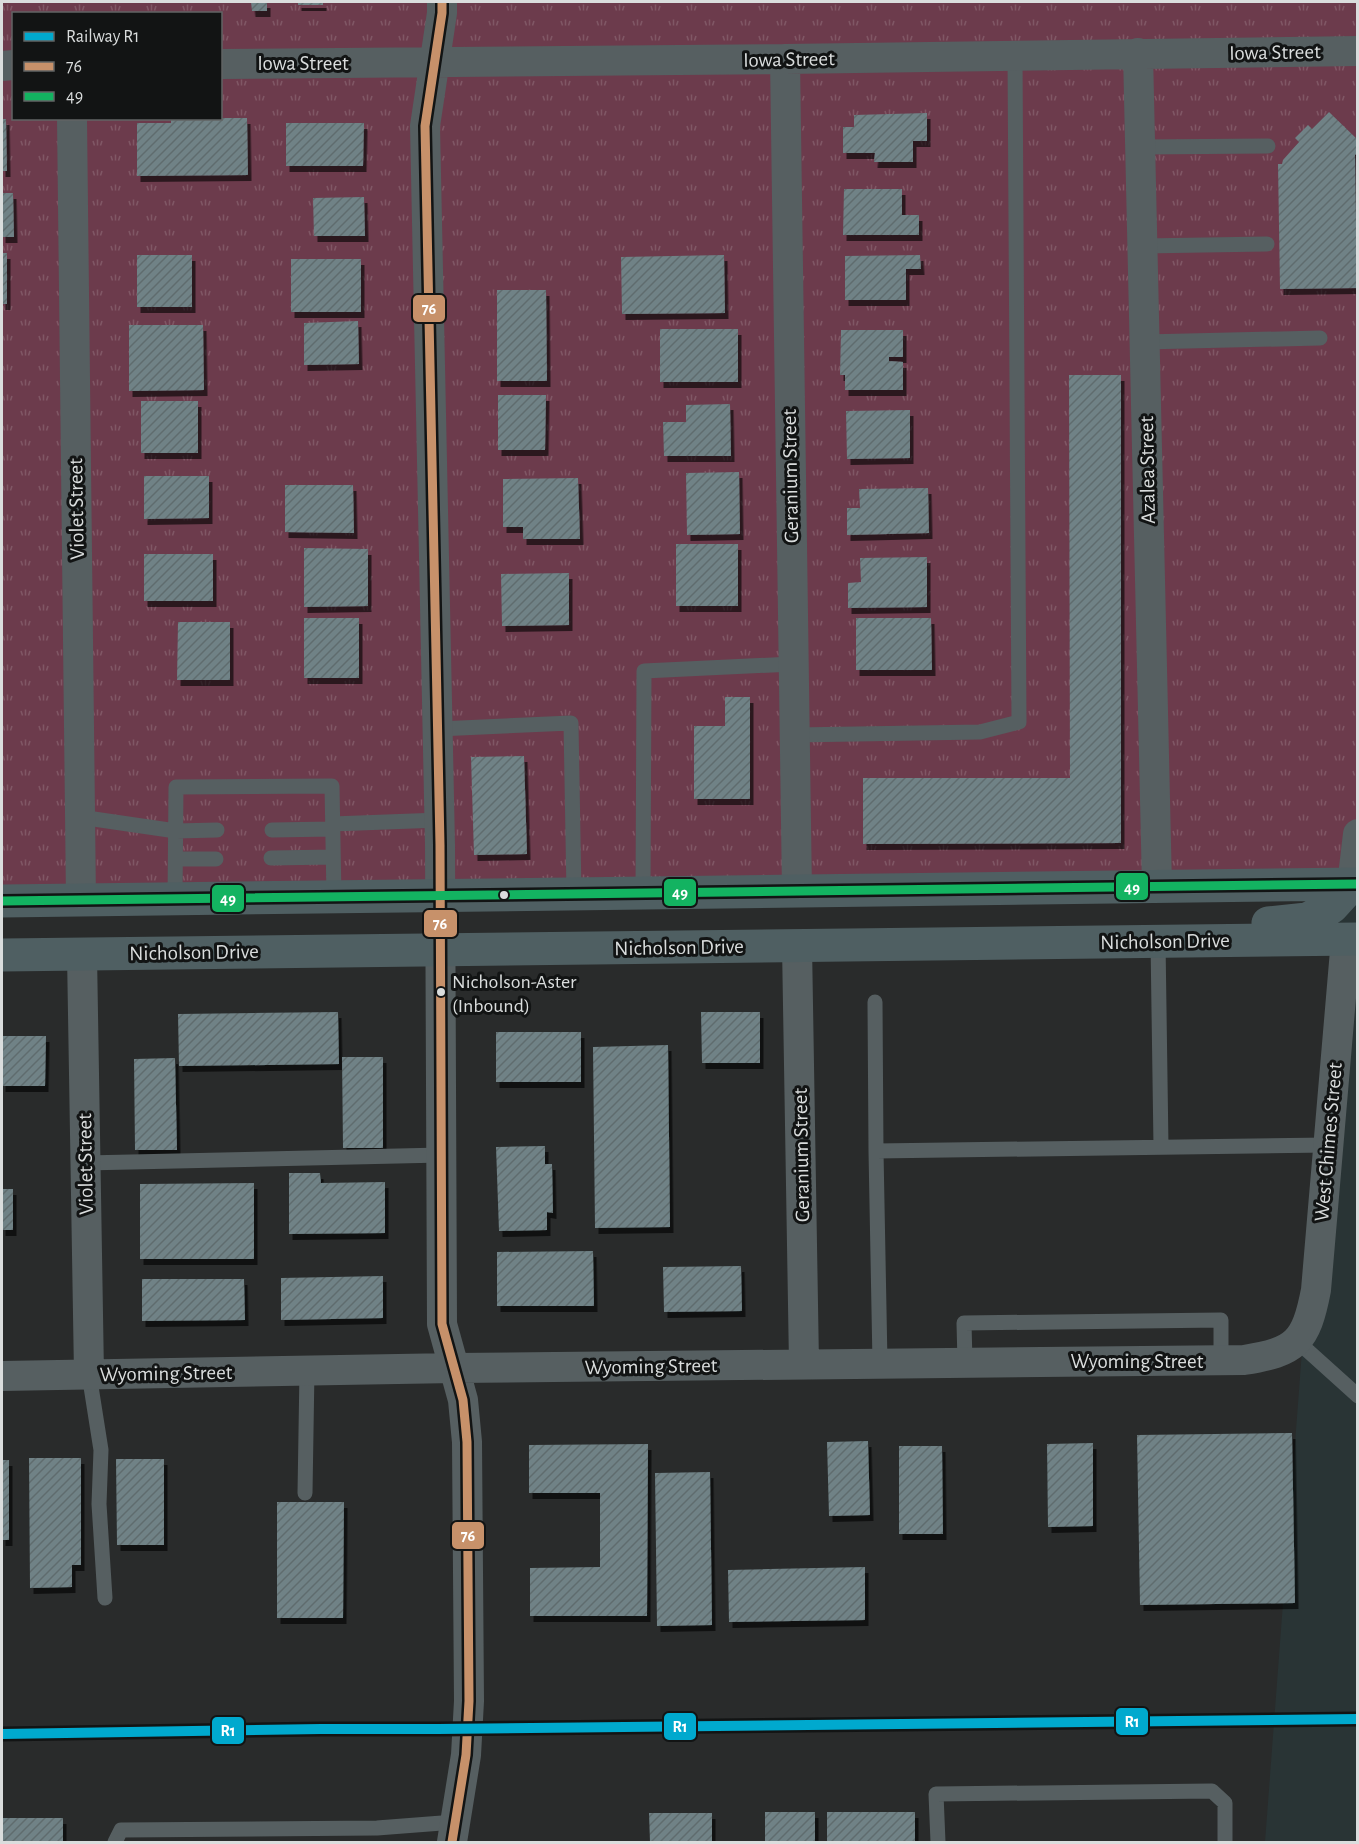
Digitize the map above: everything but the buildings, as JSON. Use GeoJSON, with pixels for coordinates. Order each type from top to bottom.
{"type":"FeatureCollection","features":[{"type":"Feature","properties":{"kind":"main road"},"geometry":{"type":"LineString","coordinates":[[2,901],[1355,885]]}},
{"type":"Feature","properties":{"kind":"main road"},"geometry":{"type":"LineString","coordinates":[[1096,942],[1174,930],[1307,920],[1332,907],[1355,885]]}},
{"type":"Feature","properties":{"kind":"main road","name":"Nicholson Drive"},"geometry":{"type":"LineString","coordinates":[[2,955],[1096,942],[1354,935]]}},
{"type":"Feature","properties":{"kind":"street"},"geometry":{"type":"LineString","coordinates":[[442,2],[425,126],[440,820],[442,1324],[463,1400],[467,1442],[469,1701],[466,1755],[454,1832]]}},
{"type":"Feature","properties":{"kind":"street","name":"Iowa Street"},"geometry":{"type":"LineString","coordinates":[[222,64],[1358,51]]}},
{"type":"Feature","properties":{"kind":"street","name":"Azalea Street"},"geometry":{"type":"LineString","coordinates":[[1138,53],[1156,887]]}},
{"type":"Feature","properties":{"kind":"street","name":"Geranium Street"},"geometry":{"type":"LineString","coordinates":[[785,59],[797,892]]}},
{"type":"Feature","properties":{"kind":"street","name":"Violet Street"},"geometry":{"type":"LineString","coordinates":[[72,120],[81,900]]}},
{"type":"Feature","properties":{"kind":"street"},"geometry":{"type":"LineString","coordinates":[[1355,885],[1358,834]]}},
{"type":"Feature","properties":{"kind":"street","name":"West Chimes Street"},"geometry":{"type":"LineString","coordinates":[[1297,1341],[1311,1317],[1316,1290],[1328,1145],[1354,935]]}},
{"type":"Feature","properties":{"kind":"street","name":"Geranium Street"},"geometry":{"type":"LineString","coordinates":[[797,945],[804,1364]]}},
{"type":"Feature","properties":{"kind":"street","name":"Violet Street"},"geometry":{"type":"LineString","coordinates":[[82,954],[89,1374]]}},
{"type":"Feature","properties":{"kind":"street","name":"Wyoming Street"},"geometry":{"type":"LineString","coordinates":[[2,1376],[454,1368],[1244,1360],[1268,1356],[1286,1349],[1297,1341]]}},
{"type":"Feature","properties":{"kind":"lane"},"geometry":{"type":"LineString","coordinates":[[794,735],[980,732],[1019,722],[1015,55]]}},
{"type":"Feature","properties":{"kind":"lane"},"geometry":{"type":"LineString","coordinates":[[1140,147],[1268,146]]}},
{"type":"Feature","properties":{"kind":"lane"},"geometry":{"type":"LineString","coordinates":[[1142,246],[1267,244]]}},
{"type":"Feature","properties":{"kind":"lane"},"geometry":{"type":"LineString","coordinates":[[1144,342],[1320,338]]}},
{"type":"Feature","properties":{"kind":"lane"},"geometry":{"type":"LineString","coordinates":[[643,894],[644,671],[793,664]]}},
{"type":"Feature","properties":{"kind":"lane"},"geometry":{"type":"LineString","coordinates":[[438,729],[572,723],[574,894]]}},
{"type":"Feature","properties":{"kind":"lane"},"geometry":{"type":"LineString","coordinates":[[176,899],[176,788],[332,786],[334,897]]}},
{"type":"Feature","properties":{"kind":"lane"},"geometry":{"type":"LineString","coordinates":[[80,817],[176,831],[217,830]]}},
{"type":"Feature","properties":{"kind":"lane"},"geometry":{"type":"LineString","coordinates":[[272,830],[440,820]]}},
{"type":"Feature","properties":{"kind":"lane"},"geometry":{"type":"LineString","coordinates":[[271,858],[333,857]]}},
{"type":"Feature","properties":{"kind":"lane"},"geometry":{"type":"LineString","coordinates":[[176,859],[216,859]]}},
{"type":"Feature","properties":{"kind":"lane"},"geometry":{"type":"LineString","coordinates":[[1158,941],[1161,1147]]}},
{"type":"Feature","properties":{"kind":"lane"},"geometry":{"type":"LineString","coordinates":[[875,1002],[880,1363]]}},
{"type":"Feature","properties":{"kind":"lane"},"geometry":{"type":"LineString","coordinates":[[876,1150],[1328,1145]]}},
{"type":"Feature","properties":{"kind":"lane"},"geometry":{"type":"LineString","coordinates":[[85,1162],[442,1155]]}},
{"type":"Feature","properties":{"kind":"lane"},"geometry":{"type":"LineString","coordinates":[[964,1362],[964,1323],[1221,1320],[1221,1360]]}},
{"type":"Feature","properties":{"kind":"lane"},"geometry":{"type":"LineString","coordinates":[[1297,1341],[1358,1396]]}},
{"type":"Feature","properties":{"kind":"lane"},"geometry":{"type":"LineString","coordinates":[[305,1493],[307,1370]]}},
{"type":"Feature","properties":{"kind":"lane"},"geometry":{"type":"LineString","coordinates":[[89,1374],[101,1450],[99,1504],[105,1598]]}},
{"type":"Feature","properties":{"kind":"lane"},"geometry":{"type":"LineString","coordinates":[[938,1842],[936,1794],[1212,1791],[1225,1803],[1225,1842]]}},
{"type":"Feature","properties":{"kind":"lane"},"geometry":{"type":"LineString","coordinates":[[115,1842],[121,1830],[377,1828],[454,1832]]}},
{"type":"Feature","properties":{"kind":"shaded area"},"geometry":{"type":"Polygon","coordinates":[[[1357,620],[1357,1842],[1265,1842],[1357,620]]]}},
{"type":"Feature","properties":{"kind":"green space"},"geometry":{"type":"Polygon","coordinates":[[[2,2],[1357,2],[1357,884],[2,902],[2,2]]]}},
{"type":"Feature","properties":{"kind":"rail line","name":"R1"},"geometry":{"type":"LineString","coordinates":[[2,1734],[1358,1719]]}},
{"type":"Feature","properties":{"kind":"transit line","name":"76"},"geometry":{"type":"LineString","coordinates":[[442,2],[425,126],[440,845],[442,1324],[463,1400],[467,1442],[469,1701],[466,1755],[452,1842]]}},
{"type":"Feature","properties":{"kind":"transit line","name":"49"},"geometry":{"type":"LineString","coordinates":[[2,901],[1358,884]]}},
{"type":"Feature","properties":{"kind":"place","name":"Nicholson-Aster (Inbound)"},"geometry":{"type":"Point","coordinates":[441,992]}}]}
